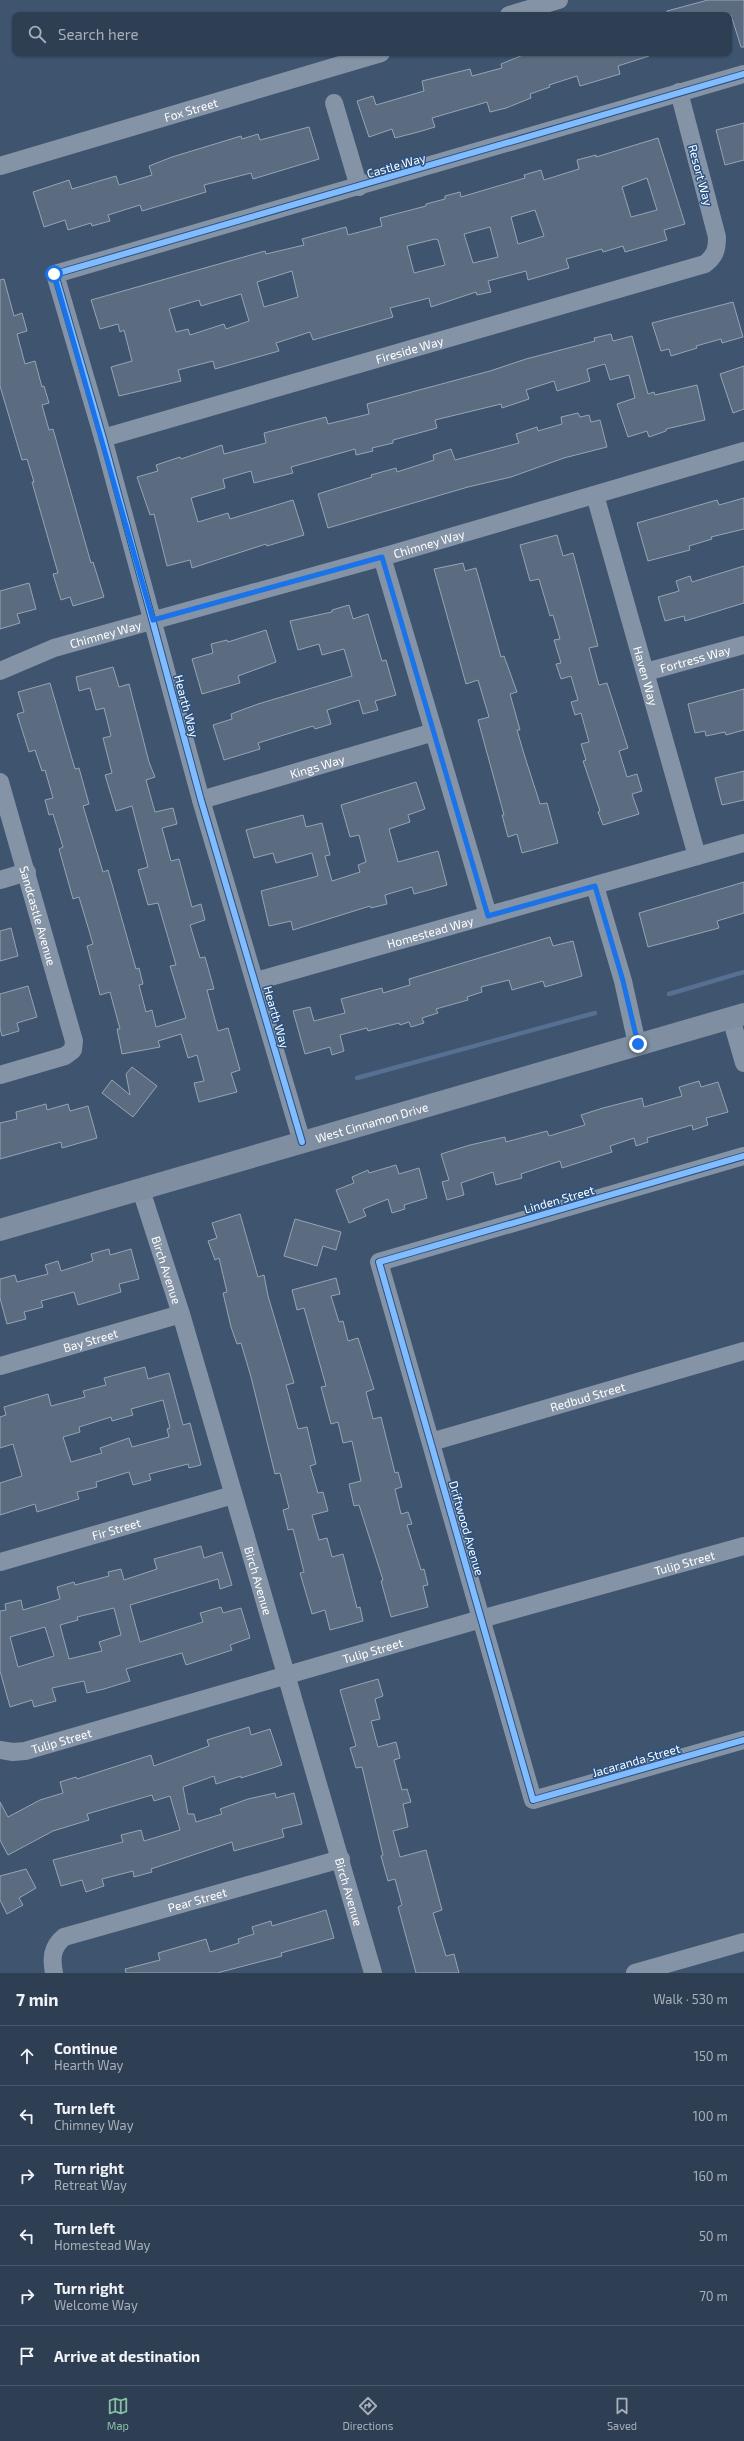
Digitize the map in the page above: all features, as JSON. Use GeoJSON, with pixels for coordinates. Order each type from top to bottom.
{"type":"FeatureCollection","features":[{"type":"Feature","properties":{"kind":"main road","name":"West Cinnamon Drive"},"geometry":{"type":"LineString","coordinates":[[0,1230],[738,1016]]}},
{"type":"Feature","properties":{"kind":"street"},"geometry":{"type":"LineString","coordinates":[[519,12],[559,0]]}},
{"type":"Feature","properties":{"kind":"street","name":"Fox Street"},"geometry":{"type":"LineString","coordinates":[[0,166],[371,56]]}},
{"type":"Feature","properties":{"kind":"street","name":"Castle Way"},"geometry":{"type":"LineString","coordinates":[[54,274],[360,187],[744,74]]}},
{"type":"Feature","properties":{"kind":"street","name":"Resort Way"},"geometry":{"type":"LineString","coordinates":[[679,92],[717,237],[717,247],[714,257]]}},
{"type":"Feature","properties":{"kind":"street"},"geometry":{"type":"LineString","coordinates":[[334,103],[360,187]]}},
{"type":"Feature","properties":{"kind":"street","name":"Fireside Way"},"geometry":{"type":"LineString","coordinates":[[103,438],[694,268],[705,264],[714,257]]}},
{"type":"Feature","properties":{"kind":"street","name":"Hearth Way"},"geometry":{"type":"LineString","coordinates":[[54,274],[103,438],[201,800],[256,982],[302,1142]]}},
{"type":"Feature","properties":{"kind":"street","name":"Chimney Way"},"geometry":{"type":"LineString","coordinates":[[0,671],[54,648],[382,557],[744,451]]}},
{"type":"Feature","properties":{"kind":"street","name":"Haven Way"},"geometry":{"type":"LineString","coordinates":[[595,495],[697,856]]}},
{"type":"Feature","properties":{"kind":"street"},"geometry":{"type":"LineString","coordinates":[[382,557],[488,916]]}},
{"type":"Feature","properties":{"kind":"street","name":"Fortress Way"},"geometry":{"type":"LineString","coordinates":[[646,672],[744,645]]}},
{"type":"Feature","properties":{"kind":"street","name":"Kings Way"},"geometry":{"type":"LineString","coordinates":[[201,800],[434,732]]}},
{"type":"Feature","properties":{"kind":"street","name":"Sandcastle Avenue"},"geometry":{"type":"LineString","coordinates":[[0,782],[72,1031],[73,1050],[56,1059],[0,1075]]}},
{"type":"Feature","properties":{"kind":"street","name":"Homestead Way"},"geometry":{"type":"LineString","coordinates":[[256,982],[744,843]]}},
{"type":"Feature","properties":{"kind":"street"},"geometry":{"type":"LineString","coordinates":[[0,880],[27,872]]}},
{"type":"Feature","properties":{"kind":"street"},"geometry":{"type":"LineString","coordinates":[[595,886],[623,981],[638,1044]]}},
{"type":"Feature","properties":{"kind":"street"},"geometry":{"type":"LineString","coordinates":[[738,1016],[744,1063]]}},
{"type":"Feature","properties":{"kind":"street","name":"Linden Street"},"geometry":{"type":"LineString","coordinates":[[380,1262],[744,1156]]}},
{"type":"Feature","properties":{"kind":"street","name":"Birch Avenue"},"geometry":{"type":"LineString","coordinates":[[141,1190],[181,1314],[373,1973]]}},
{"type":"Feature","properties":{"kind":"street","name":"Driftwood Avenue"},"geometry":{"type":"LineString","coordinates":[[380,1262],[480,1619],[533,1800]]}},
{"type":"Feature","properties":{"kind":"street","name":"Bay Street"},"geometry":{"type":"LineString","coordinates":[[0,1366],[181,1314]]}},
{"type":"Feature","properties":{"kind":"street","name":"Redbud Street"},"geometry":{"type":"LineString","coordinates":[[431,1442],[744,1351]]}},
{"type":"Feature","properties":{"kind":"street","name":"Fir Street"},"geometry":{"type":"LineString","coordinates":[[0,1562],[233,1495]]}},
{"type":"Feature","properties":{"kind":"street","name":"Tulip Street"},"geometry":{"type":"LineString","coordinates":[[0,1750],[25,1751],[480,1619],[744,1546]]}},
{"type":"Feature","properties":{"kind":"street","name":"Jacaranda Street"},"geometry":{"type":"LineString","coordinates":[[533,1800],[744,1740]]}},
{"type":"Feature","properties":{"kind":"street","name":"Pear Street"},"geometry":{"type":"LineString","coordinates":[[54,1973],[52,1957],[55,1944],[64,1937],[341,1859]]}},
{"type":"Feature","properties":{"kind":"street"},"geometry":{"type":"LineString","coordinates":[[635,1973],[744,1942]]}},
{"type":"Feature","properties":{"kind":"building"},"geometry":{"type":"Polygon","coordinates":[[[708,0],[744,0],[744,47],[741,47],[732,18],[732,12],[667,11],[708,0]]]}},
{"type":"Feature","properties":{"kind":"building"},"geometry":{"type":"Polygon","coordinates":[[[521,56],[649,56],[618,66],[620,74],[580,86],[577,76],[549,85],[550,87],[530,94],[531,98],[506,108],[490,112],[487,102],[432,118],[435,127],[395,138],[392,129],[369,137],[357,101],[373,96],[376,105],[424,91],[422,81],[470,69],[472,76],[502,68],[501,64],[521,56]]]}},
{"type":"Feature","properties":{"kind":"building"},"geometry":{"type":"Polygon","coordinates":[[[744,123],[744,160],[725,165],[716,130],[744,123]]]}},
{"type":"Feature","properties":{"kind":"building"},"geometry":{"type":"Polygon","coordinates":[[[309,127],[319,159],[253,179],[251,173],[204,185],[206,192],[142,211],[140,205],[108,215],[110,221],[92,226],[91,223],[68,230],[65,220],[44,227],[33,192],[69,180],[72,189],[116,176],[119,185],[152,175],[149,166],[172,157],[241,136],[242,139],[258,134],[260,140],[309,127]]]}},
{"type":"Feature","properties":{"kind":"building"},"geometry":{"type":"Polygon","coordinates":[[[658,138],[685,224],[664,230],[667,240],[625,252],[623,246],[603,252],[602,249],[566,259],[569,268],[528,280],[526,271],[488,281],[491,292],[477,295],[476,292],[431,307],[429,298],[390,308],[393,317],[313,340],[310,332],[276,343],[279,351],[215,369],[213,361],[178,370],[181,381],[119,396],[111,367],[132,361],[124,330],[120,332],[118,324],[100,329],[91,300],[265,251],[266,254],[304,245],[302,239],[346,227],[348,235],[382,226],[380,218],[426,206],[426,204],[445,199],[445,196],[460,192],[461,197],[525,178],[524,175],[541,170],[544,180],[579,169],[577,160],[596,155],[596,157],[658,138]],[[647,178],[622,187],[631,217],[657,210],[647,178]],[[535,210],[511,217],[518,244],[544,236],[535,210]],[[490,227],[464,234],[473,263],[498,257],[490,227]],[[435,239],[407,246],[414,273],[445,265],[438,240],[435,239]],[[292,271],[257,282],[264,307],[298,297],[292,271]],[[241,294],[201,306],[199,300],[169,309],[176,332],[188,329],[190,335],[224,324],[226,329],[249,321],[241,294]]]}},
{"type":"Feature","properties":{"kind":"building"},"geometry":{"type":"Polygon","coordinates":[[[4,279],[14,316],[22,313],[27,331],[17,334],[25,364],[35,361],[42,387],[44,386],[49,403],[42,405],[49,430],[53,429],[91,563],[93,562],[104,597],[73,606],[70,597],[61,600],[53,574],[58,573],[32,482],[34,482],[27,459],[22,460],[0,386],[0,280],[4,279]]]}},
{"type":"Feature","properties":{"kind":"building"},"geometry":{"type":"Polygon","coordinates":[[[733,302],[743,337],[722,343],[721,339],[696,346],[697,348],[671,356],[669,349],[661,351],[652,323],[733,302]]]}},
{"type":"Feature","properties":{"kind":"building"},"geometry":{"type":"Polygon","coordinates":[[[611,334],[613,341],[632,336],[648,394],[654,392],[655,395],[697,385],[705,420],[666,429],[666,431],[649,437],[647,431],[628,437],[617,404],[635,398],[629,375],[610,380],[605,364],[587,369],[590,381],[557,391],[554,381],[526,390],[529,399],[502,408],[501,404],[435,420],[437,428],[393,440],[393,443],[372,448],[373,451],[356,455],[355,449],[291,467],[293,473],[254,483],[251,471],[223,479],[225,488],[191,498],[198,522],[228,513],[230,519],[293,500],[304,535],[267,546],[266,544],[192,568],[190,560],[167,566],[154,514],[150,515],[137,477],[158,471],[156,465],[180,457],[181,459],[222,445],[224,454],[266,443],[264,433],[326,417],[328,424],[369,414],[367,404],[595,341],[594,338],[611,334]]]}},
{"type":"Feature","properties":{"kind":"building"},"geometry":{"type":"Polygon","coordinates":[[[744,366],[744,409],[733,413],[720,374],[744,366]]]}},
{"type":"Feature","properties":{"kind":"building"},"geometry":{"type":"Polygon","coordinates":[[[578,413],[580,417],[589,415],[591,422],[600,420],[607,447],[564,458],[511,477],[468,487],[328,528],[318,494],[372,477],[371,475],[396,468],[397,472],[434,460],[433,455],[451,449],[455,460],[519,443],[516,434],[537,427],[538,431],[562,424],[561,417],[578,413]]]}},
{"type":"Feature","properties":{"kind":"building"},"geometry":{"type":"Polygon","coordinates":[[[744,498],[744,529],[711,537],[712,539],[689,546],[690,550],[648,561],[637,523],[717,500],[719,505],[744,498]]]}},
{"type":"Feature","properties":{"kind":"building"},"geometry":{"type":"Polygon","coordinates":[[[557,535],[563,556],[573,553],[598,646],[589,648],[599,685],[607,683],[628,748],[619,751],[627,777],[637,774],[642,791],[632,794],[639,814],[603,825],[598,812],[600,811],[583,761],[586,760],[581,744],[589,742],[581,713],[575,715],[571,702],[578,700],[571,676],[561,679],[556,664],[561,663],[554,640],[560,639],[553,615],[550,616],[539,579],[530,581],[520,545],[557,535]]]}},
{"type":"Feature","properties":{"kind":"building"},"geometry":{"type":"Polygon","coordinates":[[[463,563],[465,571],[476,568],[501,657],[504,656],[517,692],[510,694],[520,730],[517,730],[524,754],[540,804],[547,803],[558,843],[522,853],[517,834],[508,837],[502,815],[504,815],[478,720],[489,717],[478,680],[466,684],[434,569],[463,563]]]}},
{"type":"Feature","properties":{"kind":"building"},"geometry":{"type":"Polygon","coordinates":[[[744,566],[744,603],[685,621],[684,616],[665,621],[658,597],[679,591],[676,581],[690,576],[692,582],[744,566]]]}},
{"type":"Feature","properties":{"kind":"building"},"geometry":{"type":"Polygon","coordinates":[[[29,583],[36,609],[17,614],[20,623],[0,629],[0,591],[29,583]]]}},
{"type":"Feature","properties":{"kind":"building"},"geometry":{"type":"Polygon","coordinates":[[[349,605],[353,619],[368,614],[382,661],[386,660],[396,695],[375,701],[378,710],[363,714],[359,700],[327,710],[331,724],[315,729],[313,726],[258,743],[260,749],[224,760],[213,725],[232,719],[231,714],[258,704],[352,676],[344,649],[322,655],[319,644],[298,650],[290,621],[332,612],[332,610],[349,605]]]}},
{"type":"Feature","properties":{"kind":"building"},"geometry":{"type":"Polygon","coordinates":[[[266,630],[276,662],[238,676],[240,683],[202,694],[192,659],[213,653],[211,644],[227,640],[228,642],[266,630]]]}},
{"type":"Feature","properties":{"kind":"building"},"geometry":{"type":"Polygon","coordinates":[[[113,667],[119,687],[129,684],[149,762],[155,777],[146,780],[155,812],[173,808],[177,824],[162,828],[171,861],[179,859],[192,907],[201,904],[205,920],[190,925],[200,958],[205,957],[214,989],[207,990],[218,1031],[228,1028],[240,1070],[231,1073],[237,1092],[199,1102],[194,1083],[204,1081],[197,1055],[188,1058],[181,1034],[158,1041],[160,1047],[122,1054],[117,1029],[120,1029],[110,992],[100,995],[87,946],[93,944],[79,897],[73,899],[59,849],[63,847],[53,814],[49,815],[45,800],[53,798],[45,770],[42,771],[35,750],[29,752],[17,714],[24,712],[18,692],[50,683],[75,769],[79,768],[89,804],[83,806],[103,872],[108,870],[136,969],[139,968],[143,984],[139,985],[146,1012],[152,1010],[156,1027],[186,1018],[170,966],[176,965],[158,903],[148,905],[138,870],[148,867],[132,806],[116,811],[105,775],[112,773],[103,738],[111,736],[104,708],[96,710],[90,688],[79,691],[76,677],[113,667]]]}},
{"type":"Feature","properties":{"kind":"building"},"geometry":{"type":"Polygon","coordinates":[[[744,689],[744,730],[726,735],[725,732],[706,736],[705,731],[695,733],[688,704],[744,689]]]}},
{"type":"Feature","properties":{"kind":"building"},"geometry":{"type":"Polygon","coordinates":[[[744,771],[744,800],[722,805],[715,778],[744,771]]]}},
{"type":"Feature","properties":{"kind":"building"},"geometry":{"type":"Polygon","coordinates":[[[416,782],[425,809],[408,815],[410,822],[389,829],[398,862],[438,851],[447,885],[414,894],[412,887],[385,895],[387,904],[371,908],[370,906],[293,930],[291,921],[269,926],[261,891],[318,876],[312,853],[276,863],[273,853],[254,858],[246,830],[303,815],[306,827],[322,823],[330,855],[325,856],[332,881],[360,872],[358,865],[366,862],[359,835],[350,837],[341,805],[416,782]]]}},
{"type":"Feature","properties":{"kind":"building"},"geometry":{"type":"Polygon","coordinates":[[[744,882],[744,913],[717,921],[719,928],[648,947],[639,913],[744,882]]]}},
{"type":"Feature","properties":{"kind":"building"},"geometry":{"type":"Polygon","coordinates":[[[11,928],[18,956],[0,961],[0,931],[11,928]]]}},
{"type":"Feature","properties":{"kind":"building"},"geometry":{"type":"Polygon","coordinates":[[[550,937],[553,946],[573,941],[582,976],[545,987],[543,981],[512,990],[509,980],[481,987],[482,992],[467,997],[468,1000],[436,1009],[438,1013],[422,1018],[424,1023],[411,1027],[409,1022],[400,1025],[399,1023],[368,1031],[367,1028],[340,1035],[344,1051],[332,1055],[330,1047],[305,1054],[293,1011],[310,1007],[314,1021],[345,1013],[341,999],[382,988],[383,993],[410,985],[409,979],[550,937]]]}},
{"type":"Feature","properties":{"kind":"building"},"geometry":{"type":"Polygon","coordinates":[[[28,986],[37,1017],[17,1023],[19,1031],[2,1036],[0,1028],[0,994],[28,986]]]}},
{"type":"Feature","properties":{"kind":"building"},"geometry":{"type":"Polygon","coordinates":[[[132,1067],[157,1086],[133,1117],[102,1093],[112,1080],[130,1095],[126,1074],[132,1067]]]}},
{"type":"Feature","properties":{"kind":"building"},"geometry":{"type":"Polygon","coordinates":[[[699,1081],[701,1087],[718,1082],[728,1112],[706,1118],[708,1125],[693,1130],[692,1125],[647,1138],[648,1142],[636,1146],[634,1138],[610,1146],[612,1152],[562,1168],[560,1161],[521,1174],[522,1178],[496,1185],[493,1172],[461,1183],[464,1195],[447,1200],[442,1182],[449,1180],[441,1154],[470,1145],[505,1137],[506,1142],[547,1131],[549,1136],[585,1125],[581,1115],[642,1098],[644,1107],[682,1096],[679,1087],[699,1081]]]}},
{"type":"Feature","properties":{"kind":"building"},"geometry":{"type":"Polygon","coordinates":[[[46,1104],[47,1110],[68,1104],[70,1111],[88,1106],[97,1138],[62,1148],[61,1142],[0,1159],[0,1123],[17,1119],[16,1112],[46,1104]]]}},
{"type":"Feature","properties":{"kind":"building"},"geometry":{"type":"Polygon","coordinates":[[[396,1165],[399,1174],[419,1168],[427,1198],[404,1205],[405,1209],[392,1213],[388,1199],[363,1209],[366,1216],[349,1223],[336,1190],[354,1183],[352,1177],[368,1170],[369,1173],[396,1165]]]}},
{"type":"Feature","properties":{"kind":"building"},"geometry":{"type":"Polygon","coordinates":[[[240,1214],[258,1277],[264,1275],[268,1296],[294,1383],[286,1385],[298,1429],[307,1427],[316,1464],[310,1466],[318,1493],[323,1492],[328,1511],[312,1515],[319,1540],[327,1538],[332,1557],[343,1554],[357,1608],[360,1607],[363,1621],[330,1630],[325,1610],[312,1614],[300,1573],[304,1572],[293,1529],[288,1530],[283,1510],[289,1508],[280,1473],[275,1474],[241,1343],[237,1344],[231,1327],[223,1293],[227,1292],[219,1258],[215,1260],[208,1241],[217,1238],[212,1223],[240,1214]]]}},
{"type":"Feature","properties":{"kind":"building"},"geometry":{"type":"Polygon","coordinates":[[[295,1219],[341,1232],[336,1250],[323,1246],[317,1266],[284,1256],[295,1219]]]}},
{"type":"Feature","properties":{"kind":"building"},"geometry":{"type":"Polygon","coordinates":[[[109,1249],[110,1255],[131,1249],[139,1279],[119,1284],[121,1292],[78,1305],[74,1292],[41,1301],[43,1307],[24,1312],[26,1319],[7,1324],[0,1298],[0,1279],[15,1275],[17,1282],[48,1274],[45,1265],[58,1261],[61,1271],[93,1261],[91,1254],[109,1249]]]}},
{"type":"Feature","properties":{"kind":"building"},"geometry":{"type":"Polygon","coordinates":[[[336,1278],[340,1294],[331,1296],[339,1322],[343,1321],[348,1341],[358,1338],[374,1389],[366,1392],[373,1419],[381,1417],[395,1473],[398,1472],[402,1487],[395,1489],[401,1514],[408,1512],[412,1524],[407,1525],[421,1570],[424,1569],[428,1585],[423,1586],[428,1607],[391,1617],[381,1581],[383,1580],[359,1505],[354,1506],[349,1484],[361,1481],[352,1441],[343,1443],[338,1422],[331,1424],[321,1387],[326,1386],[304,1308],[297,1310],[292,1290],[336,1278]]]}},
{"type":"Feature","properties":{"kind":"building"},"geometry":{"type":"Polygon","coordinates":[[[145,1367],[148,1379],[169,1373],[183,1425],[190,1423],[201,1465],[189,1468],[188,1464],[149,1474],[151,1480],[133,1485],[129,1472],[96,1482],[97,1487],[77,1492],[79,1499],[37,1512],[35,1504],[0,1515],[0,1483],[22,1476],[13,1444],[0,1448],[0,1417],[6,1415],[4,1407],[48,1394],[51,1406],[85,1397],[83,1391],[106,1385],[104,1378],[145,1367]],[[163,1400],[131,1409],[133,1415],[112,1421],[111,1417],[79,1427],[80,1432],[63,1437],[71,1462],[102,1453],[100,1448],[129,1438],[132,1447],[169,1437],[167,1429],[170,1428],[163,1400]]]}},
{"type":"Feature","properties":{"kind":"building"},"geometry":{"type":"Polygon","coordinates":[[[201,1546],[204,1558],[222,1552],[232,1585],[220,1589],[218,1579],[130,1605],[140,1642],[203,1622],[200,1613],[221,1607],[223,1613],[241,1608],[250,1638],[230,1645],[232,1650],[186,1665],[182,1653],[126,1669],[130,1681],[104,1689],[87,1693],[84,1681],[52,1688],[56,1701],[34,1707],[32,1700],[10,1707],[0,1671],[0,1611],[6,1610],[5,1604],[21,1600],[23,1610],[60,1599],[57,1587],[74,1582],[75,1585],[109,1576],[108,1572],[121,1569],[124,1580],[157,1569],[154,1559],[201,1546]],[[114,1608],[77,1617],[78,1620],[60,1625],[69,1659],[102,1651],[99,1642],[121,1635],[114,1608]],[[45,1627],[10,1637],[18,1667],[54,1656],[45,1627]]]}},
{"type":"Feature","properties":{"kind":"building"},"geometry":{"type":"Polygon","coordinates":[[[378,1679],[383,1696],[375,1699],[380,1719],[371,1721],[378,1747],[396,1742],[400,1758],[394,1760],[402,1790],[407,1789],[411,1802],[403,1804],[408,1827],[393,1831],[400,1857],[426,1850],[442,1910],[433,1913],[446,1956],[454,1954],[459,1973],[416,1973],[398,1907],[402,1905],[395,1879],[388,1881],[381,1856],[383,1855],[362,1767],[356,1768],[350,1748],[356,1746],[340,1690],[378,1679]]]}},
{"type":"Feature","properties":{"kind":"building"},"geometry":{"type":"Polygon","coordinates":[[[249,1727],[251,1735],[270,1729],[282,1765],[216,1784],[214,1776],[183,1787],[188,1814],[194,1814],[196,1822],[222,1814],[220,1809],[248,1799],[275,1793],[276,1798],[294,1793],[302,1824],[282,1829],[284,1837],[234,1851],[232,1842],[151,1869],[152,1872],[134,1877],[133,1871],[102,1879],[104,1886],[86,1892],[82,1880],[61,1886],[53,1860],[123,1842],[121,1835],[141,1830],[144,1841],[180,1830],[170,1796],[154,1801],[152,1795],[87,1814],[89,1820],[53,1831],[8,1855],[0,1840],[0,1802],[8,1817],[40,1800],[63,1793],[60,1782],[76,1777],[77,1779],[151,1755],[154,1766],[209,1746],[207,1740],[249,1727]]]}},
{"type":"Feature","properties":{"kind":"building"},"geometry":{"type":"Polygon","coordinates":[[[26,1869],[36,1888],[19,1898],[23,1905],[7,1914],[0,1900],[0,1876],[26,1869]]]}},
{"type":"Feature","properties":{"kind":"building"},"geometry":{"type":"Polygon","coordinates":[[[326,1910],[334,1938],[281,1953],[282,1956],[217,1973],[126,1973],[125,1969],[160,1960],[158,1953],[206,1939],[210,1952],[239,1943],[238,1939],[254,1934],[252,1927],[271,1921],[272,1926],[326,1910]]]}},
{"type":"Feature","properties":{"kind":"waterway"},"geometry":{"type":"LineString","coordinates":[[669,994],[744,972]]}},
{"type":"Feature","properties":{"kind":"waterway"},"geometry":{"type":"LineString","coordinates":[[357,1078],[595,1013]]}},
{"type":"Feature","properties":{"kind":"cycle path"},"geometry":{"type":"LineString","coordinates":[[302,1142],[201,800],[103,438],[55,274],[744,74]]}},
{"type":"Feature","properties":{"kind":"cycle path"},"geometry":{"type":"LineString","coordinates":[[744,1156],[379,1262],[533,1800],[744,1740]]}},
{"type":"Feature","properties":{"kind":"route"},"geometry":{"type":"LineString","coordinates":[[54,274],[103,438],[153,620],[382,557],[488,916],[595,886],[623,981],[638,1044]]}}]}
